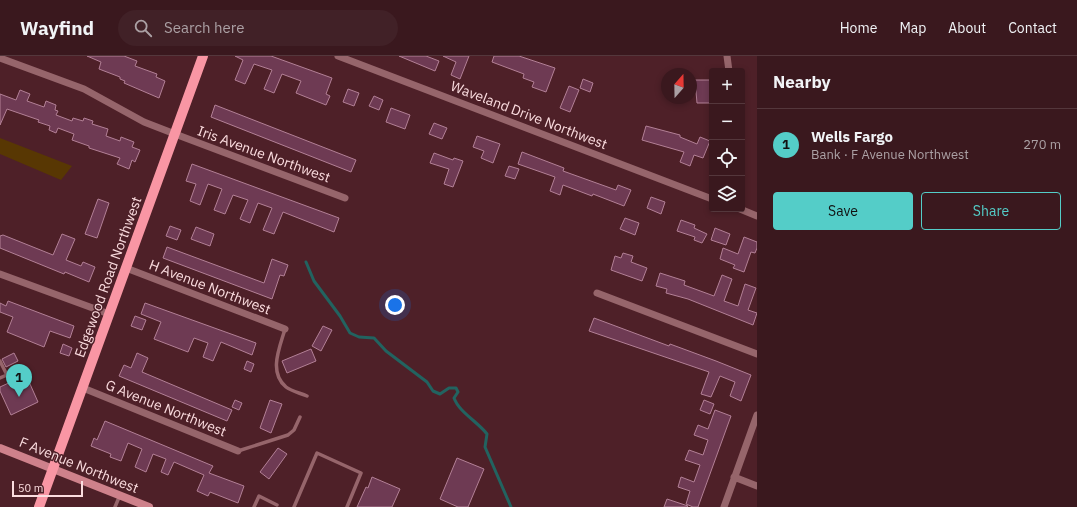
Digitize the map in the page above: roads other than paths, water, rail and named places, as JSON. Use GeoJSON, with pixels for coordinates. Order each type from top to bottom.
{"type":"FeatureCollection","features":[{"type":"Feature","properties":{"kind":"main road","name":"Edgewood Road Northwest"},"geometry":{"type":"LineString","coordinates":[[39,507],[84,388],[109,314],[203,56]]}},
{"type":"Feature","properties":{"kind":"main road","name":"F Avenue Northwest"},"geometry":{"type":"LineString","coordinates":[[0,448],[149,507]]}},
{"type":"Feature","properties":{"kind":"street","name":"Waveland Drive Northwest"},"geometry":{"type":"LineString","coordinates":[[338,56],[356,59],[709,195]]}},
{"type":"Feature","properties":{"kind":"street"},"geometry":{"type":"LineString","coordinates":[[727,56],[729,68]]}},
{"type":"Feature","properties":{"kind":"street","name":"Iris Avenue Northwest"},"geometry":{"type":"LineString","coordinates":[[0,58],[84,89],[144,122],[345,198]]}},
{"type":"Feature","properties":{"kind":"street"},"geometry":{"type":"LineString","coordinates":[[745,211],[757,216]]}},
{"type":"Feature","properties":{"kind":"street","name":"H Avenue Northwest"},"geometry":{"type":"LineString","coordinates":[[126,268],[285,330]]}},
{"type":"Feature","properties":{"kind":"street"},"geometry":{"type":"LineString","coordinates":[[0,274],[109,314]]}},
{"type":"Feature","properties":{"kind":"street"},"geometry":{"type":"LineString","coordinates":[[597,294],[757,354]]}},
{"type":"Feature","properties":{"kind":"street","name":"G Avenue Northwest"},"geometry":{"type":"LineString","coordinates":[[84,388],[238,452]]}},
{"type":"Feature","properties":{"kind":"street"},"geometry":{"type":"LineString","coordinates":[[724,507],[757,415]]}},
{"type":"Feature","properties":{"kind":"street"},"geometry":{"type":"LineString","coordinates":[[734,477],[757,486]]}},
{"type":"Feature","properties":{"kind":"lane"},"geometry":{"type":"LineString","coordinates":[[285,330],[276,362],[278,376],[286,387],[307,396]]}},
{"type":"Feature","properties":{"kind":"lane"},"geometry":{"type":"LineString","coordinates":[[0,361],[7,375],[0,378]]}},
{"type":"Feature","properties":{"kind":"lane"},"geometry":{"type":"LineString","coordinates":[[238,452],[288,435],[294,430],[300,417]]}},
{"type":"Feature","properties":{"kind":"lane"},"geometry":{"type":"LineString","coordinates":[[294,507],[317,453],[361,473],[347,507]]}},
{"type":"Feature","properties":{"kind":"lane"},"geometry":{"type":"LineString","coordinates":[[115,507],[120,495]]}},
{"type":"Feature","properties":{"kind":"lane"},"geometry":{"type":"LineString","coordinates":[[254,507],[259,496],[277,505]]}},
{"type":"Feature","properties":{"kind":"waterway"},"geometry":{"type":"LineString","coordinates":[[306,262],[314,281],[340,316],[350,333],[359,337],[374,338],[386,351],[427,382],[433,391],[440,394],[449,388],[456,388],[458,392],[454,398],[456,403],[487,434],[485,447],[511,507]]}},
{"type":"Feature","properties":{"kind":"place","name":"Wells Fargo"},"geometry":{"type":"Point","coordinates":[19,397]}}]}
